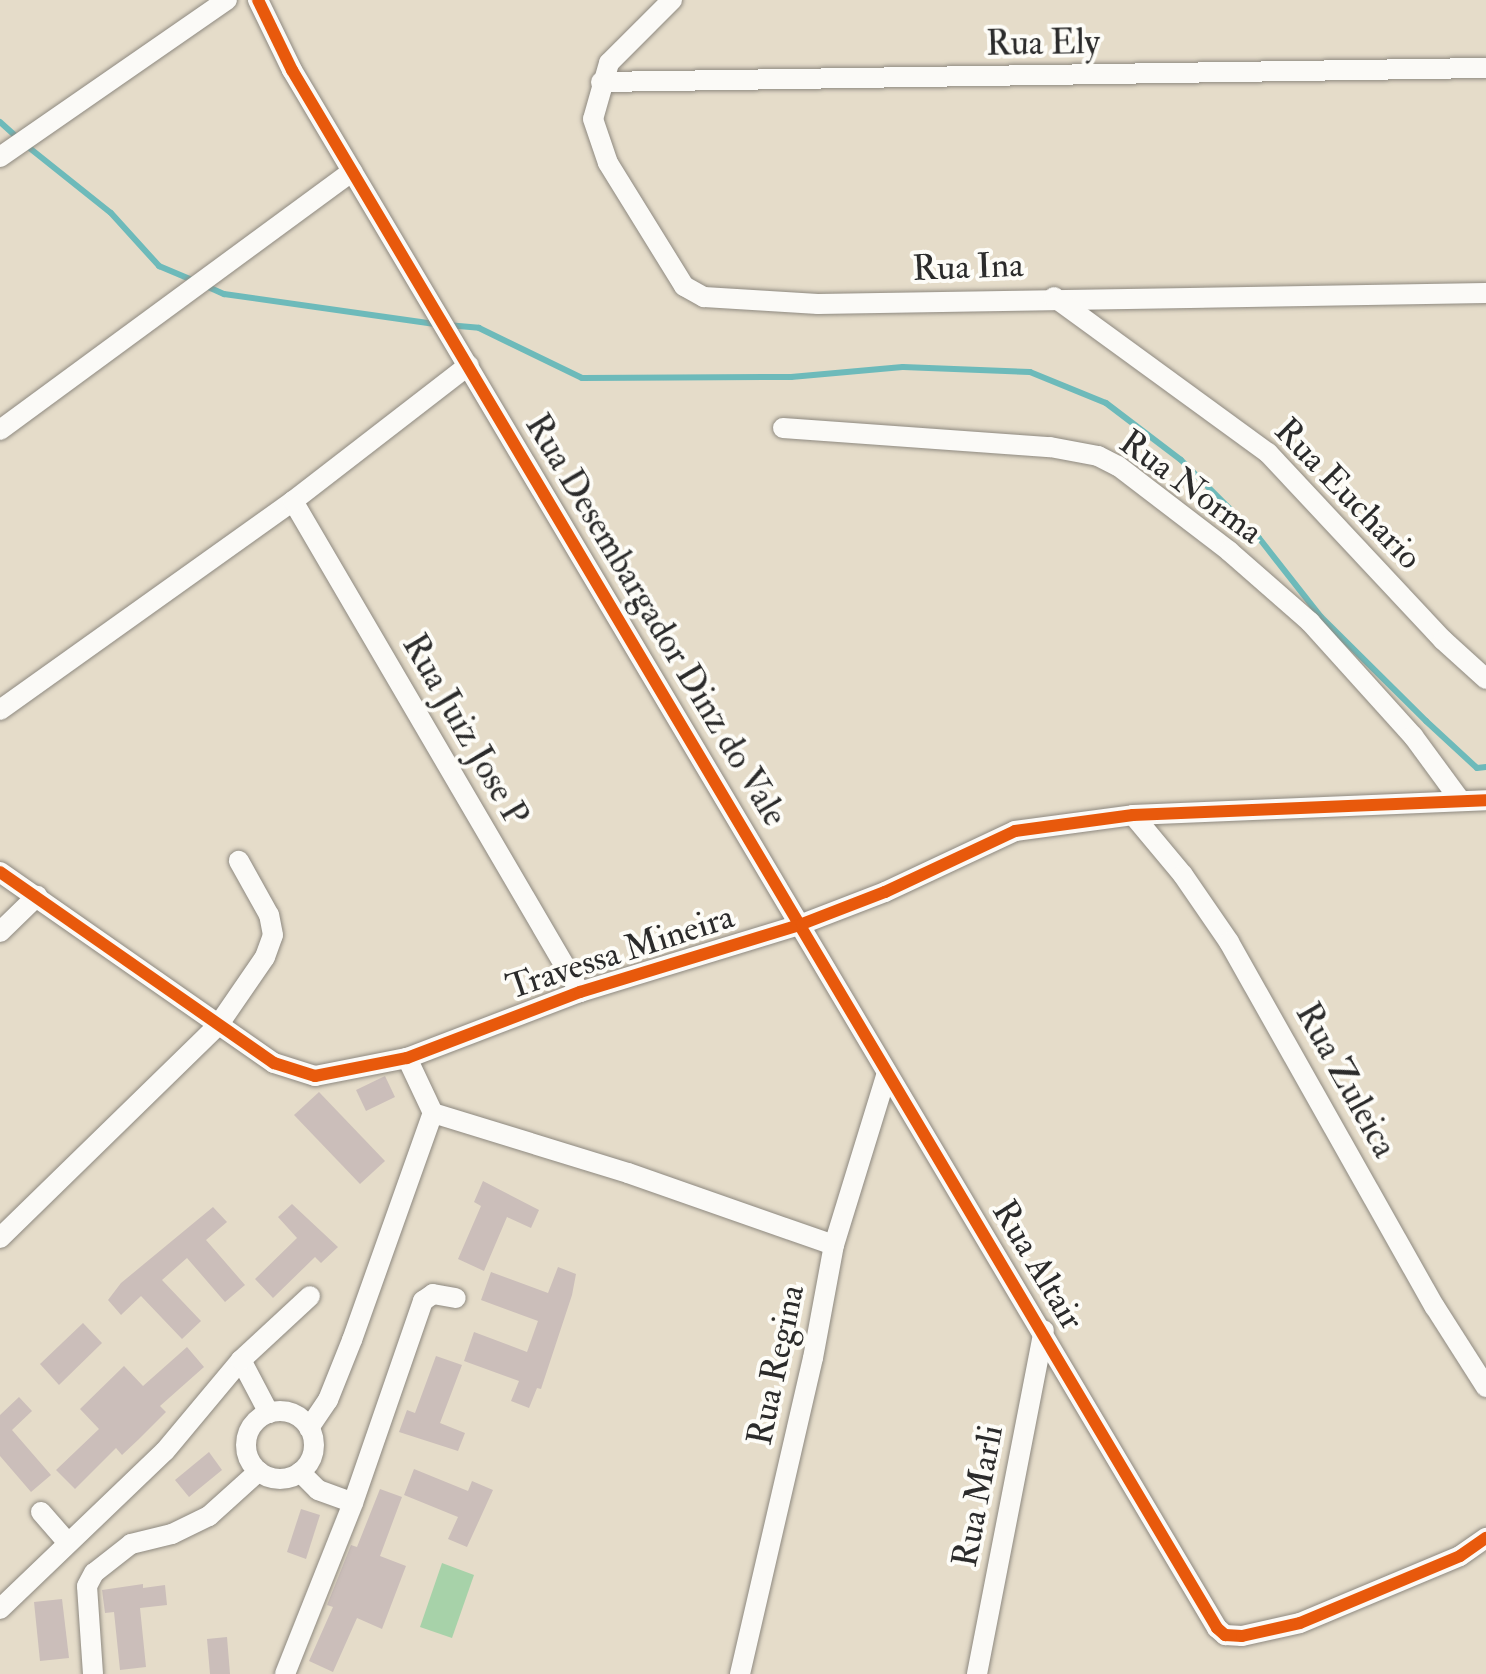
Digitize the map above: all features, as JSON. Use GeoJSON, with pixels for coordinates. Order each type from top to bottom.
{"type":"FeatureCollection","features":[{"type":"Feature","properties":{"kind":"street"},"geometry":{"type":"LineString","coordinates":[[2,156],[227,0]]}},
{"type":"Feature","properties":{"kind":"street"},"geometry":{"type":"LineString","coordinates":[[0,430],[352,171],[292,70],[258,0]]}},
{"type":"Feature","properties":{"kind":"street"},"geometry":{"type":"LineString","coordinates":[[601,82],[618,50],[672,0]]}},
{"type":"Feature","properties":{"kind":"street","name":"Rua Ely"},"geometry":{"type":"LineString","coordinates":[[601,82],[1486,68]]}},
{"type":"Feature","properties":{"kind":"street","name":"Rua Ina"},"geometry":{"type":"LineString","coordinates":[[601,82],[594,119],[602,151],[679,277],[693,292],[720,300],[818,304],[1486,292]]}},
{"type":"Feature","properties":{"kind":"street","name":"Rua Desembargador Dinz do Vale"},"geometry":{"type":"LineString","coordinates":[[352,171],[802,924]]}},
{"type":"Feature","properties":{"kind":"street","name":"Rua Euchario"},"geometry":{"type":"LineString","coordinates":[[1054,298],[1268,452],[1431,627],[1486,679]]}},
{"type":"Feature","properties":{"kind":"street"},"geometry":{"type":"LineString","coordinates":[[0,710],[293,501],[470,366]]}},
{"type":"Feature","properties":{"kind":"street","name":"Rua Norma"},"geometry":{"type":"LineString","coordinates":[[783,428],[1050,447],[1098,456],[1118,466],[1229,551],[1310,622],[1436,764],[1460,800]]}},
{"type":"Feature","properties":{"kind":"street","name":"Rua Juiz Jose P"},"geometry":{"type":"LineString","coordinates":[[293,501],[580,992]]}},
{"type":"Feature","properties":{"kind":"street","name":"Travessa Mineira"},"geometry":{"type":"LineString","coordinates":[[0,872],[274,1063],[299,1074],[333,1074],[407,1058],[580,992],[802,924],[885,892],[1014,831],[1133,815],[1486,800]]}},
{"type":"Feature","properties":{"kind":"street","name":"Rua Zuleica"},"geometry":{"type":"LineString","coordinates":[[1133,815],[1183,874],[1229,942],[1435,1307],[1486,1387]]}},
{"type":"Feature","properties":{"kind":"street"},"geometry":{"type":"LineString","coordinates":[[0,1238],[219,1024],[265,957],[273,934],[269,914],[239,862]]}},
{"type":"Feature","properties":{"kind":"street"},"geometry":{"type":"LineString","coordinates":[[0,932],[37,896]]}},
{"type":"Feature","properties":{"kind":"street","name":"Rua Altair"},"geometry":{"type":"LineString","coordinates":[[802,924],[1214,1623],[1225,1635],[1252,1634],[1300,1622],[1418,1574],[1486,1538]]}},
{"type":"Feature","properties":{"kind":"street"},"geometry":{"type":"LineString","coordinates":[[310,1428],[290,1413],[269,1413],[248,1434],[248,1455],[259,1472],[278,1479],[300,1472],[313,1453],[310,1428],[328,1400],[352,1340],[433,1112],[407,1058]]}},
{"type":"Feature","properties":{"kind":"street","name":"Rua Regina"},"geometry":{"type":"LineString","coordinates":[[740,1674],[834,1245],[887,1073]]}},
{"type":"Feature","properties":{"kind":"street"},"geometry":{"type":"LineString","coordinates":[[433,1112],[628,1173],[834,1245]]}},
{"type":"Feature","properties":{"kind":"street"},"geometry":{"type":"LineString","coordinates":[[285,1674],[353,1503],[423,1301],[433,1294],[456,1298]]}},
{"type":"Feature","properties":{"kind":"street"},"geometry":{"type":"LineString","coordinates":[[0,1609],[165,1451],[241,1360],[310,1296]]}},
{"type":"Feature","properties":{"kind":"street","name":"Rua Marli"},"geometry":{"type":"LineString","coordinates":[[977,1674],[1044,1330]]}},
{"type":"Feature","properties":{"kind":"street"},"geometry":{"type":"LineString","coordinates":[[241,1360],[269,1413]]}},
{"type":"Feature","properties":{"kind":"street"},"geometry":{"type":"LineString","coordinates":[[93,1674],[87,1586],[94,1572],[131,1544],[172,1534],[209,1516],[259,1472]]}},
{"type":"Feature","properties":{"kind":"street"},"geometry":{"type":"LineString","coordinates":[[300,1472],[318,1490],[353,1503]]}},
{"type":"Feature","properties":{"kind":"street"},"geometry":{"type":"LineString","coordinates":[[41,1512],[68,1543]]}},
{"type":"Feature","properties":{"kind":"green space"},"geometry":{"type":"Polygon","coordinates":[[[442,1563],[474,1575],[452,1638],[420,1627],[442,1563]]]}},
{"type":"Feature","properties":{"kind":"building"},"geometry":{"type":"Polygon","coordinates":[[[385,1076],[395,1097],[366,1111],[356,1090],[385,1076]]]}},
{"type":"Feature","properties":{"kind":"building"},"geometry":{"type":"Polygon","coordinates":[[[319,1092],[385,1161],[360,1184],[294,1115],[319,1092]]]}},
{"type":"Feature","properties":{"kind":"building"},"geometry":{"type":"Polygon","coordinates":[[[483,1181],[539,1210],[531,1228],[507,1217],[484,1271],[458,1259],[481,1206],[474,1202],[483,1181]]]}},
{"type":"Feature","properties":{"kind":"building"},"geometry":{"type":"Polygon","coordinates":[[[292,1204],[338,1247],[321,1263],[315,1257],[273,1298],[255,1279],[297,1238],[278,1217],[292,1204]]]}},
{"type":"Feature","properties":{"kind":"building"},"geometry":{"type":"Polygon","coordinates":[[[213,1207],[227,1222],[206,1240],[245,1285],[225,1302],[187,1258],[162,1280],[201,1321],[182,1339],[141,1296],[121,1315],[108,1300],[121,1283],[213,1207]]]}},
{"type":"Feature","properties":{"kind":"building"},"geometry":{"type":"Polygon","coordinates":[[[558,1267],[576,1274],[572,1295],[541,1389],[537,1388],[529,1408],[511,1401],[519,1381],[464,1361],[474,1332],[527,1352],[538,1321],[481,1300],[491,1272],[548,1293],[558,1267]]]}},
{"type":"Feature","properties":{"kind":"building"},"geometry":{"type":"Polygon","coordinates":[[[83,1323],[102,1343],[59,1385],[40,1364],[83,1323]]]}},
{"type":"Feature","properties":{"kind":"building"},"geometry":{"type":"Polygon","coordinates":[[[187,1347],[204,1367],[160,1406],[166,1412],[139,1439],[122,1455],[116,1448],[75,1489],[56,1470],[99,1429],[80,1409],[124,1366],[143,1386],[187,1347]]]}},
{"type":"Feature","properties":{"kind":"building"},"geometry":{"type":"Polygon","coordinates":[[[436,1356],[462,1365],[440,1423],[465,1433],[458,1451],[399,1432],[407,1410],[415,1413],[436,1356]]]}},
{"type":"Feature","properties":{"kind":"building"},"geometry":{"type":"Polygon","coordinates":[[[19,1397],[32,1411],[12,1430],[51,1475],[31,1492],[0,1456],[0,1415],[19,1397]]]}},
{"type":"Feature","properties":{"kind":"building"},"geometry":{"type":"Polygon","coordinates":[[[209,1452],[222,1470],[189,1497],[175,1480],[209,1452]]]}},
{"type":"Feature","properties":{"kind":"building"},"geometry":{"type":"Polygon","coordinates":[[[414,1469],[468,1491],[472,1481],[493,1490],[467,1547],[448,1539],[458,1517],[404,1495],[414,1469]]]}},
{"type":"Feature","properties":{"kind":"building"},"geometry":{"type":"Polygon","coordinates":[[[380,1489],[402,1497],[380,1556],[406,1566],[382,1629],[357,1618],[333,1672],[309,1661],[333,1607],[327,1605],[351,1545],[357,1547],[380,1489]]]}},
{"type":"Feature","properties":{"kind":"building"},"geometry":{"type":"Polygon","coordinates":[[[301,1509],[320,1515],[306,1559],[287,1552],[301,1509]]]}},
{"type":"Feature","properties":{"kind":"building"},"geometry":{"type":"Polygon","coordinates":[[[143,1584],[143,1588],[165,1585],[167,1605],[140,1608],[146,1667],[120,1670],[114,1612],[105,1613],[102,1590],[143,1584]]]}},
{"type":"Feature","properties":{"kind":"building"},"geometry":{"type":"Polygon","coordinates":[[[62,1599],[69,1658],[40,1661],[34,1602],[62,1599]]]}},
{"type":"Feature","properties":{"kind":"building"},"geometry":{"type":"Polygon","coordinates":[[[227,1637],[230,1674],[210,1674],[207,1639],[227,1637]]]}},
{"type":"Feature","properties":{"kind":"waterway"},"geometry":{"type":"LineString","coordinates":[[0,122],[18,138]]}},
{"type":"Feature","properties":{"kind":"waterway"},"geometry":{"type":"LineString","coordinates":[[27,146],[111,213],[159,266],[194,281]]}},
{"type":"Feature","properties":{"kind":"waterway"},"geometry":{"type":"LineString","coordinates":[[206,286],[224,294],[435,324]]}},
{"type":"Feature","properties":{"kind":"waterway"},"geometry":{"type":"LineString","coordinates":[[447,325],[479,328],[582,378],[791,377],[903,367],[1030,372],[1106,403],[1181,460],[1259,538],[1321,617],[1477,768],[1486,767]]}},
{"type":"Feature","properties":{"kind":"cycle path"},"geometry":{"type":"LineString","coordinates":[[258,0],[292,70],[1217,1628],[1225,1635],[1242,1636],[1300,1623],[1460,1556],[1486,1538]]}},
{"type":"Feature","properties":{"kind":"cycle path"},"geometry":{"type":"LineString","coordinates":[[0,872],[274,1063],[315,1076],[407,1058],[580,992],[802,924],[885,892],[1015,831],[1133,815],[1486,800]]}}]}
